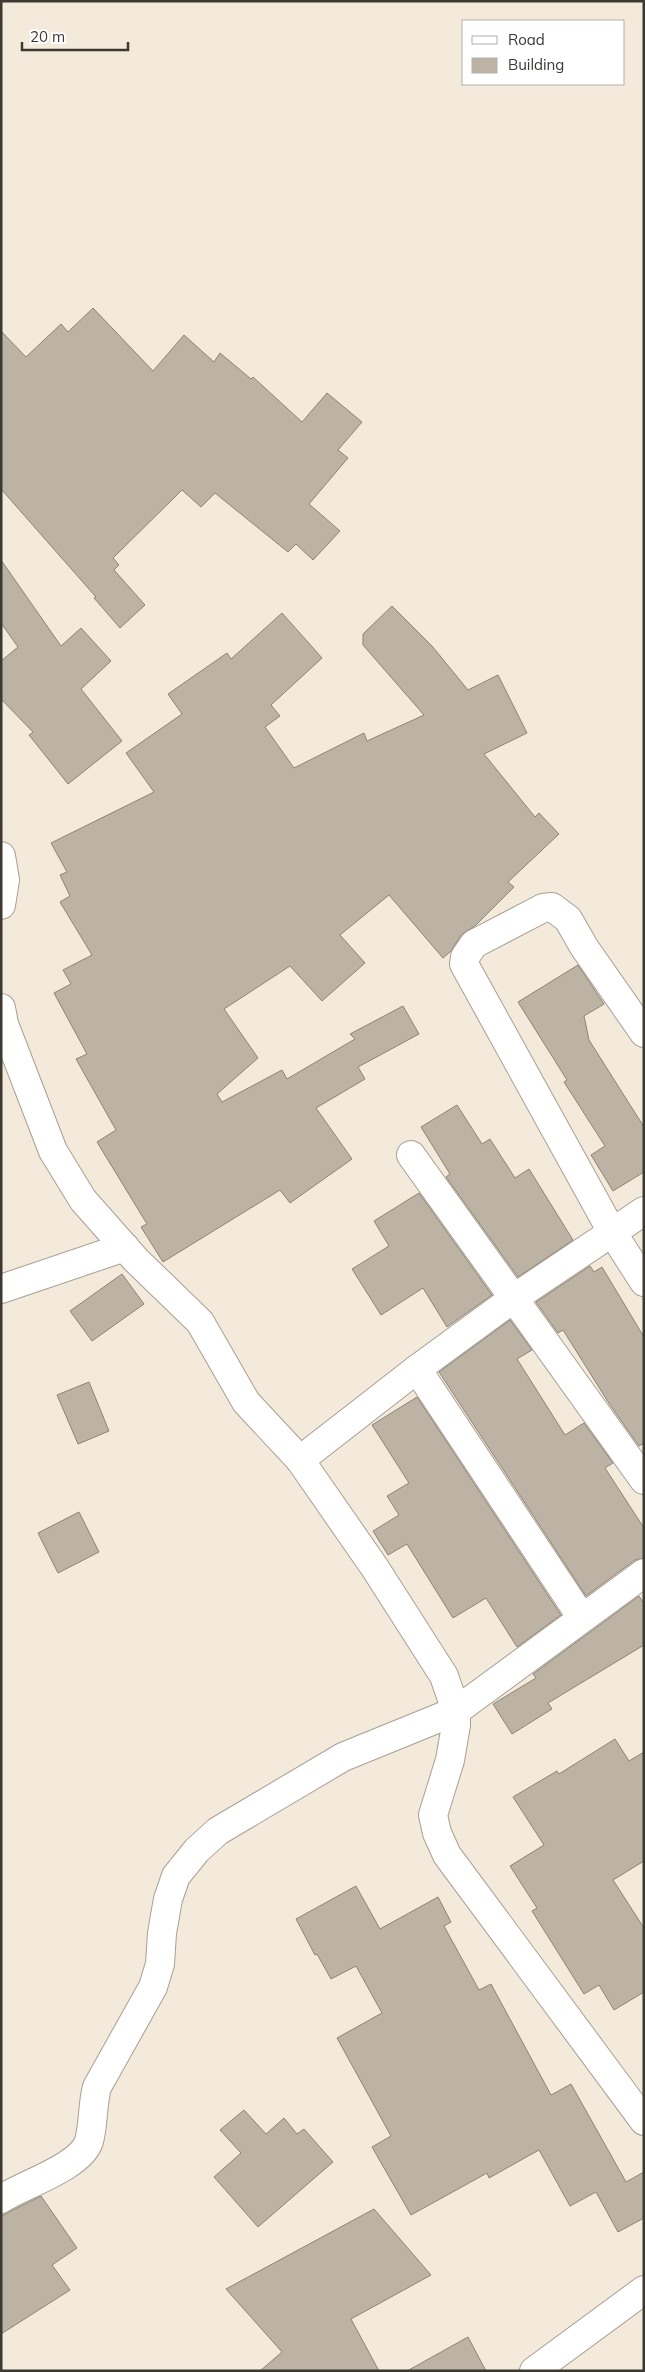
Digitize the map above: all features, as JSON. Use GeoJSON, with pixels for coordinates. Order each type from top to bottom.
{"type":"FeatureCollection","features":[{"type":"Feature","properties":{"kind":"street"},"geometry":{"type":"LineString","coordinates":[[1,856],[5,880],[1,905]]}},
{"type":"Feature","properties":{"kind":"street"},"geometry":{"type":"LineString","coordinates":[[644,1033],[584,947],[568,919],[552,907],[543,908],[474,944],[464,956],[464,964],[612,1232],[644,1282]]}},
{"type":"Feature","properties":{"kind":"street"},"geometry":{"type":"LineString","coordinates":[[1,1008],[4,1024],[52,1151],[83,1200],[125,1247],[200,1322],[246,1402],[300,1460],[375,1568],[444,1676],[456,1711],[456,1725],[450,1760],[433,1815],[437,1834],[447,1855],[644,2121]]}},
{"type":"Feature","properties":{"kind":"street"},"geometry":{"type":"LineString","coordinates":[[411,1155],[644,1480]]}},
{"type":"Feature","properties":{"kind":"street"},"geometry":{"type":"LineString","coordinates":[[300,1460],[417,1369],[514,1298],[644,1211]]}},
{"type":"Feature","properties":{"kind":"street"},"geometry":{"type":"LineString","coordinates":[[1,1289],[125,1247]]}},
{"type":"Feature","properties":{"kind":"street"},"geometry":{"type":"LineString","coordinates":[[417,1369],[582,1618]]}},
{"type":"Feature","properties":{"kind":"street"},"geometry":{"type":"LineString","coordinates":[[1,2199],[72,2162],[84,2151],[89,2142],[92,2128],[93,2102],[97,2087],[153,1987],[160,1964],[162,1933],[168,1899],[176,1876],[197,1850],[218,1831],[343,1757],[456,1711],[644,1573]]}},
{"type":"Feature","properties":{"kind":"street"},"geometry":{"type":"LineString","coordinates":[[534,2371],[644,2290]]}},
{"type":"Feature","properties":{"kind":"building"},"geometry":{"type":"Polygon","coordinates":[[[93,308],[153,371],[184,335],[214,362],[220,353],[251,379],[253,377],[302,422],[327,393],[362,422],[338,450],[348,458],[309,504],[340,531],[313,560],[296,544],[288,552],[215,493],[201,507],[182,490],[113,558],[119,565],[114,570],[145,605],[120,628],[94,598],[96,597],[1,489],[1,331],[26,357],[61,324],[68,332],[93,308]]]}},
{"type":"Feature","properties":{"kind":"building"},"geometry":{"type":"Polygon","coordinates":[[[1,560],[61,646],[81,628],[111,661],[81,689],[122,741],[68,784],[29,735],[33,732],[1,699],[1,661],[18,647],[1,623],[1,560]]]}},
{"type":"Feature","properties":{"kind":"building"},"geometry":{"type":"Polygon","coordinates":[[[392,606],[432,646],[468,690],[498,675],[527,733],[484,754],[535,817],[539,813],[559,834],[508,882],[514,887],[476,925],[461,935],[451,951],[443,958],[389,895],[340,935],[365,963],[322,1001],[290,966],[224,1009],[258,1058],[217,1094],[222,1102],[282,1070],[287,1079],[355,1039],[350,1034],[403,1006],[419,1034],[358,1067],[365,1079],[316,1108],[352,1159],[290,1203],[280,1190],[163,1262],[141,1227],[147,1224],[97,1142],[116,1130],[76,1059],[87,1054],[54,993],[71,984],[63,970],[92,955],[60,902],[70,896],[60,875],[67,872],[51,843],[154,792],[126,753],[182,714],[168,694],[227,653],[231,659],[282,613],[322,658],[271,705],[280,716],[265,727],[294,768],[364,733],[367,741],[424,715],[363,645],[363,634],[392,606]]]}},
{"type":"Feature","properties":{"kind":"building"},"geometry":{"type":"Polygon","coordinates":[[[578,965],[604,1004],[584,1016],[589,1040],[644,1127],[644,1172],[613,1191],[591,1155],[605,1146],[564,1082],[567,1080],[518,1002],[578,965]]]}},
{"type":"Feature","properties":{"kind":"building"},"geometry":{"type":"Polygon","coordinates":[[[457,1105],[482,1144],[490,1139],[515,1178],[529,1169],[573,1240],[518,1277],[446,1177],[450,1174],[421,1127],[457,1105]]]}},
{"type":"Feature","properties":{"kind":"building"},"geometry":{"type":"Polygon","coordinates":[[[419,1193],[492,1295],[447,1327],[423,1288],[381,1315],[352,1269],[389,1246],[374,1221],[419,1193]]]}},
{"type":"Feature","properties":{"kind":"building"},"geometry":{"type":"Polygon","coordinates":[[[590,1266],[594,1272],[602,1267],[644,1337],[644,1443],[639,1446],[610,1405],[563,1330],[558,1333],[536,1302],[590,1266]]]}},
{"type":"Feature","properties":{"kind":"building"},"geometry":{"type":"Polygon","coordinates":[[[122,1274],[144,1304],[92,1341],[70,1311],[122,1274]]]}},
{"type":"Feature","properties":{"kind":"building"},"geometry":{"type":"Polygon","coordinates":[[[510,1320],[532,1350],[517,1359],[565,1435],[584,1423],[613,1463],[605,1468],[644,1528],[644,1558],[635,1560],[586,1596],[439,1372],[510,1320]]]}},
{"type":"Feature","properties":{"kind":"building"},"geometry":{"type":"Polygon","coordinates":[[[89,1382],[109,1431],[78,1444],[57,1395],[89,1382]]]}},
{"type":"Feature","properties":{"kind":"building"},"geometry":{"type":"Polygon","coordinates":[[[417,1397],[561,1615],[517,1647],[486,1598],[453,1618],[407,1544],[388,1555],[373,1531],[399,1515],[387,1496],[409,1483],[372,1425],[417,1397]]]}},
{"type":"Feature","properties":{"kind":"building"},"geometry":{"type":"Polygon","coordinates":[[[79,1512],[99,1552],[58,1573],[38,1533],[79,1512]]]}},
{"type":"Feature","properties":{"kind":"building"},"geometry":{"type":"Polygon","coordinates":[[[639,1596],[644,1604],[644,1645],[548,1703],[552,1709],[512,1734],[493,1704],[536,1678],[533,1674],[639,1596]]]}},
{"type":"Feature","properties":{"kind":"building"},"geometry":{"type":"Polygon","coordinates":[[[615,1739],[629,1761],[644,1752],[644,1861],[613,1880],[644,1928],[644,1992],[614,2010],[599,1985],[584,1994],[532,1911],[537,1908],[510,1866],[544,1845],[513,1797],[557,1771],[559,1774],[615,1739]]]}},
{"type":"Feature","properties":{"kind":"building"},"geometry":{"type":"Polygon","coordinates":[[[356,1886],[380,1929],[438,1897],[451,1922],[444,1926],[479,1990],[491,1984],[551,2095],[571,2084],[626,2182],[644,2172],[644,2218],[618,2232],[596,2192],[570,2206],[539,2150],[489,2178],[487,2173],[411,2215],[372,2147],[391,2136],[337,2038],[382,2013],[356,1966],[331,1979],[317,1954],[315,1955],[296,1919],[356,1886]]]}},
{"type":"Feature","properties":{"kind":"building"},"geometry":{"type":"Polygon","coordinates":[[[244,2110],[266,2134],[284,2118],[297,2134],[304,2129],[333,2162],[258,2227],[214,2177],[241,2153],[220,2130],[244,2110]]]}},
{"type":"Feature","properties":{"kind":"building"},"geometry":{"type":"Polygon","coordinates":[[[41,2196],[77,2248],[52,2265],[70,2290],[1,2334],[1,2216],[41,2196]]]}},
{"type":"Feature","properties":{"kind":"building"},"geometry":{"type":"Polygon","coordinates":[[[374,2209],[431,2275],[351,2319],[379,2371],[260,2371],[282,2352],[226,2289],[374,2209]]]}},
{"type":"Feature","properties":{"kind":"building"},"geometry":{"type":"Polygon","coordinates":[[[468,2337],[486,2371],[407,2371],[468,2337]]]}}]}
